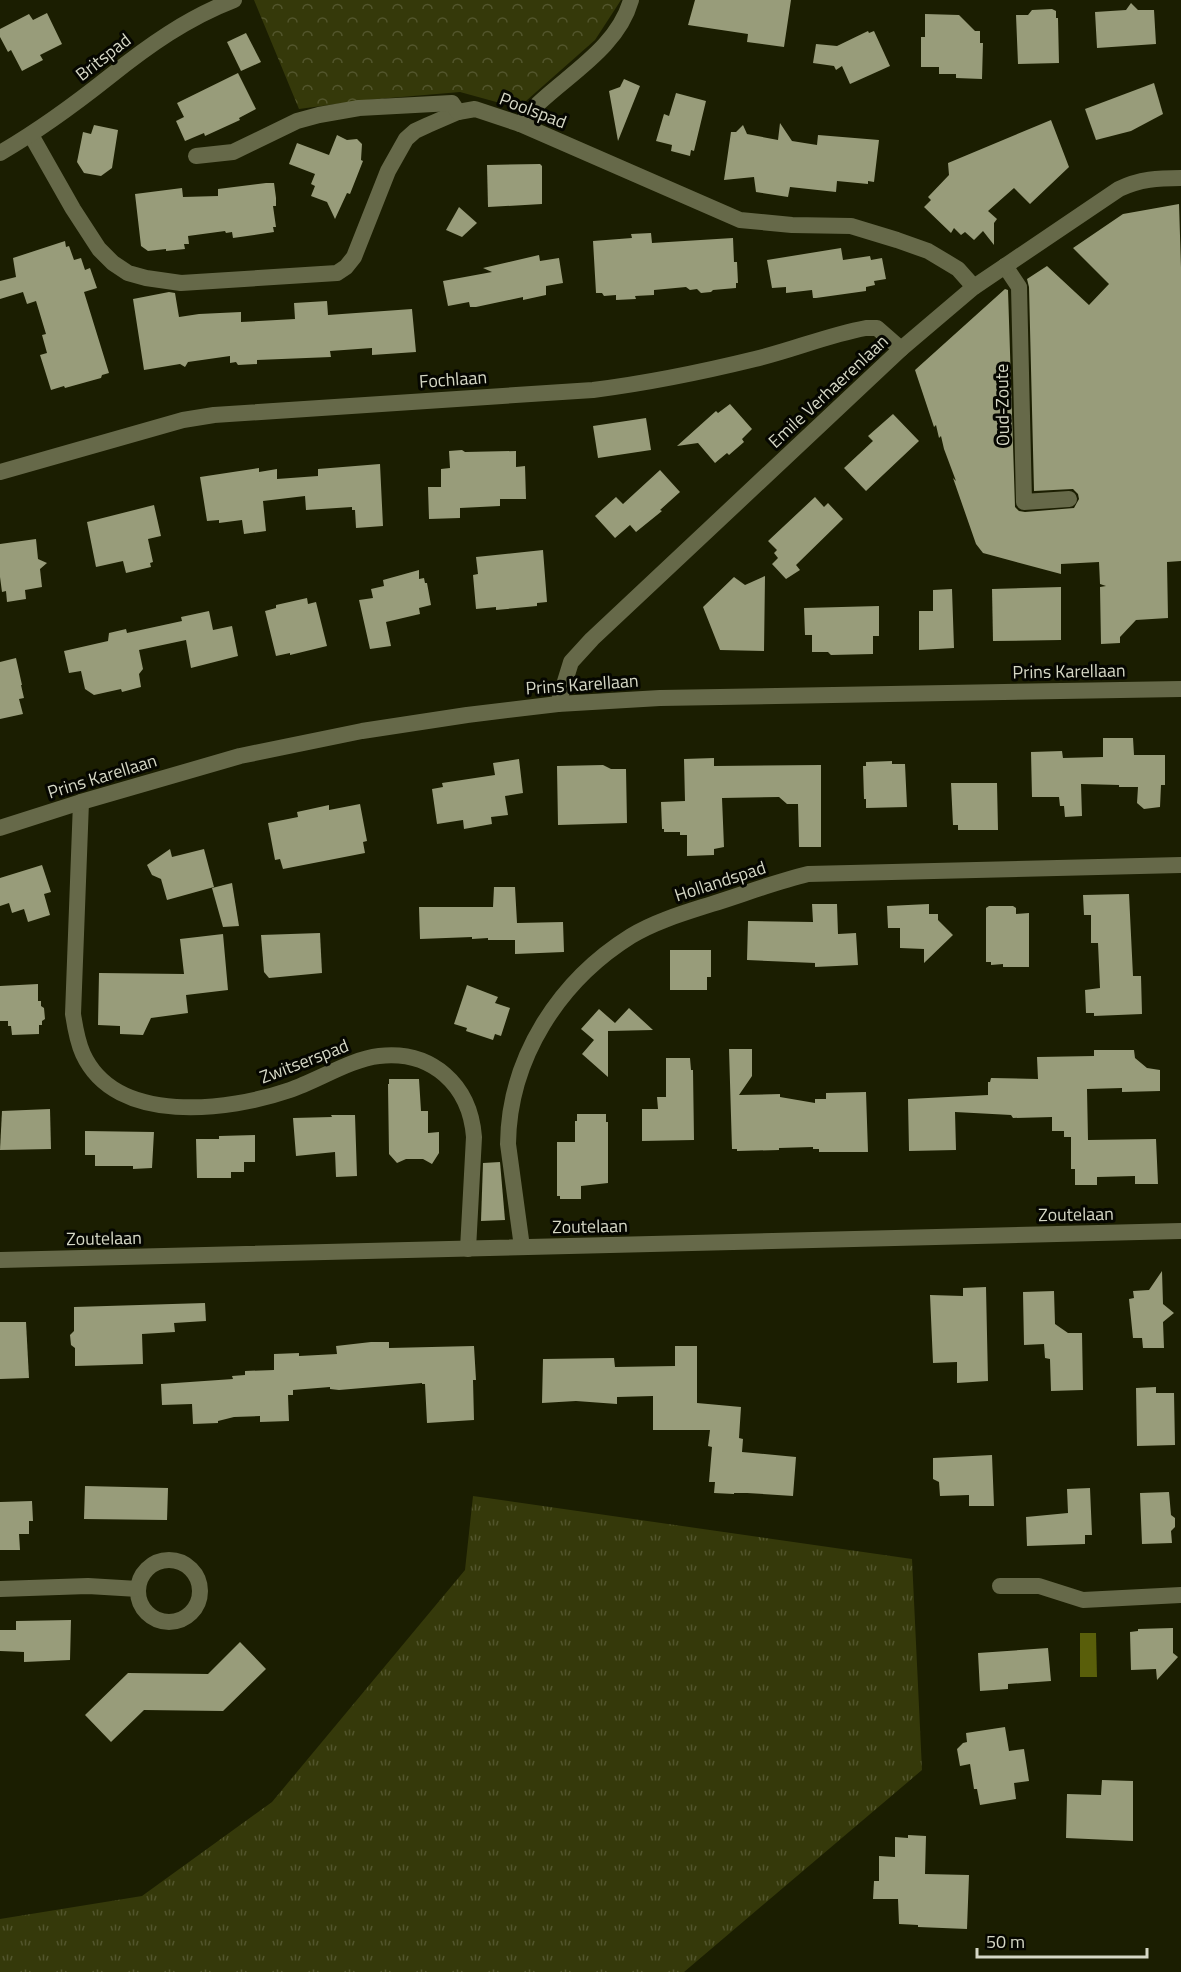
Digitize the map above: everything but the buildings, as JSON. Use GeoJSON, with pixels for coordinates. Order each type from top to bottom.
{"type":"FeatureCollection","features":[{"type":"Feature","properties":{"kind":"street","name":"Britspad"},"geometry":{"type":"LineString","coordinates":[[0,153],[32,135],[160,38],[188,21],[234,0]]}},
{"type":"Feature","properties":{"kind":"street"},"geometry":{"type":"LineString","coordinates":[[520,124],[599,51],[625,15],[631,0]]}},
{"type":"Feature","properties":{"kind":"street"},"geometry":{"type":"LineString","coordinates":[[196,156],[232,152],[297,121],[359,108],[452,103],[458,112]]}},
{"type":"Feature","properties":{"kind":"street","name":"Poolspad"},"geometry":{"type":"LineString","coordinates":[[32,135],[73,209],[99,249],[113,263],[128,273],[146,278],[181,283],[337,273],[354,257],[388,171],[406,139],[415,131],[458,112],[475,110],[520,124],[740,220],[792,225],[851,226],[897,240],[927,251],[958,269],[974,287]]}},
{"type":"Feature","properties":{"kind":"street","name":"Emile Verhaerenlaan"},"geometry":{"type":"LineString","coordinates":[[558,704],[571,662],[592,639],[901,349],[974,287],[1119,189],[1150,178],[1181,178]]}},
{"type":"Feature","properties":{"kind":"street","name":"Oud-Zoute"},"geometry":{"type":"LineString","coordinates":[[1005,266],[1019,287],[1024,502],[1069,499]]}},
{"type":"Feature","properties":{"kind":"street","name":"Fochlaan"},"geometry":{"type":"LineString","coordinates":[[0,472],[183,420],[214,415],[593,390],[632,385],[757,358],[866,327],[877,328],[901,349]]}},
{"type":"Feature","properties":{"kind":"street","name":"Prins Karellaan"},"geometry":{"type":"LineString","coordinates":[[0,828],[240,756],[362,731],[558,704],[660,698],[1181,688]]}},
{"type":"Feature","properties":{"kind":"street","name":"Zwitserspad"},"geometry":{"type":"LineString","coordinates":[[81,802],[73,1014],[76,1035],[83,1054],[93,1070],[107,1084],[132,1098],[155,1105],[186,1107],[224,1105],[288,1091],[358,1061],[378,1056],[400,1056],[421,1060],[437,1068],[452,1081],[462,1094],[473,1120],[468,1249]]}},
{"type":"Feature","properties":{"kind":"street","name":"Hollandspad"},"geometry":{"type":"LineString","coordinates":[[522,1247],[508,1129],[525,1059],[536,1035],[556,1004],[578,977],[632,935],[662,921],[808,874],[1181,865]]}},
{"type":"Feature","properties":{"kind":"street","name":"Zoutelaan"},"geometry":{"type":"LineString","coordinates":[[0,1260],[1181,1231]]}},
{"type":"Feature","properties":{"kind":"street"},"geometry":{"type":"LineString","coordinates":[[0,1589],[88,1586],[138,1589]]}},
{"type":"Feature","properties":{"kind":"street"},"geometry":{"type":"LineString","coordinates":[[1000,1586],[1039,1586],[1083,1600],[1181,1595]]}},
{"type":"Feature","properties":{"kind":"green space"},"geometry":{"type":"Polygon","coordinates":[[[254,0],[621,0],[595,40],[518,108],[460,92],[366,100],[299,109],[254,0]]]}},
{"type":"Feature","properties":{"kind":"green space"},"geometry":{"type":"Polygon","coordinates":[[[473,1496],[912,1559],[922,1770],[684,1972],[0,1972],[0,1919],[142,1896],[272,1802],[465,1570],[473,1496]]]}},
{"type":"Feature","properties":{"kind":"shaded area"},"geometry":{"type":"Polygon","coordinates":[[[1080,1633],[1096,1633],[1097,1677],[1080,1677],[1080,1633]]]}}]}
